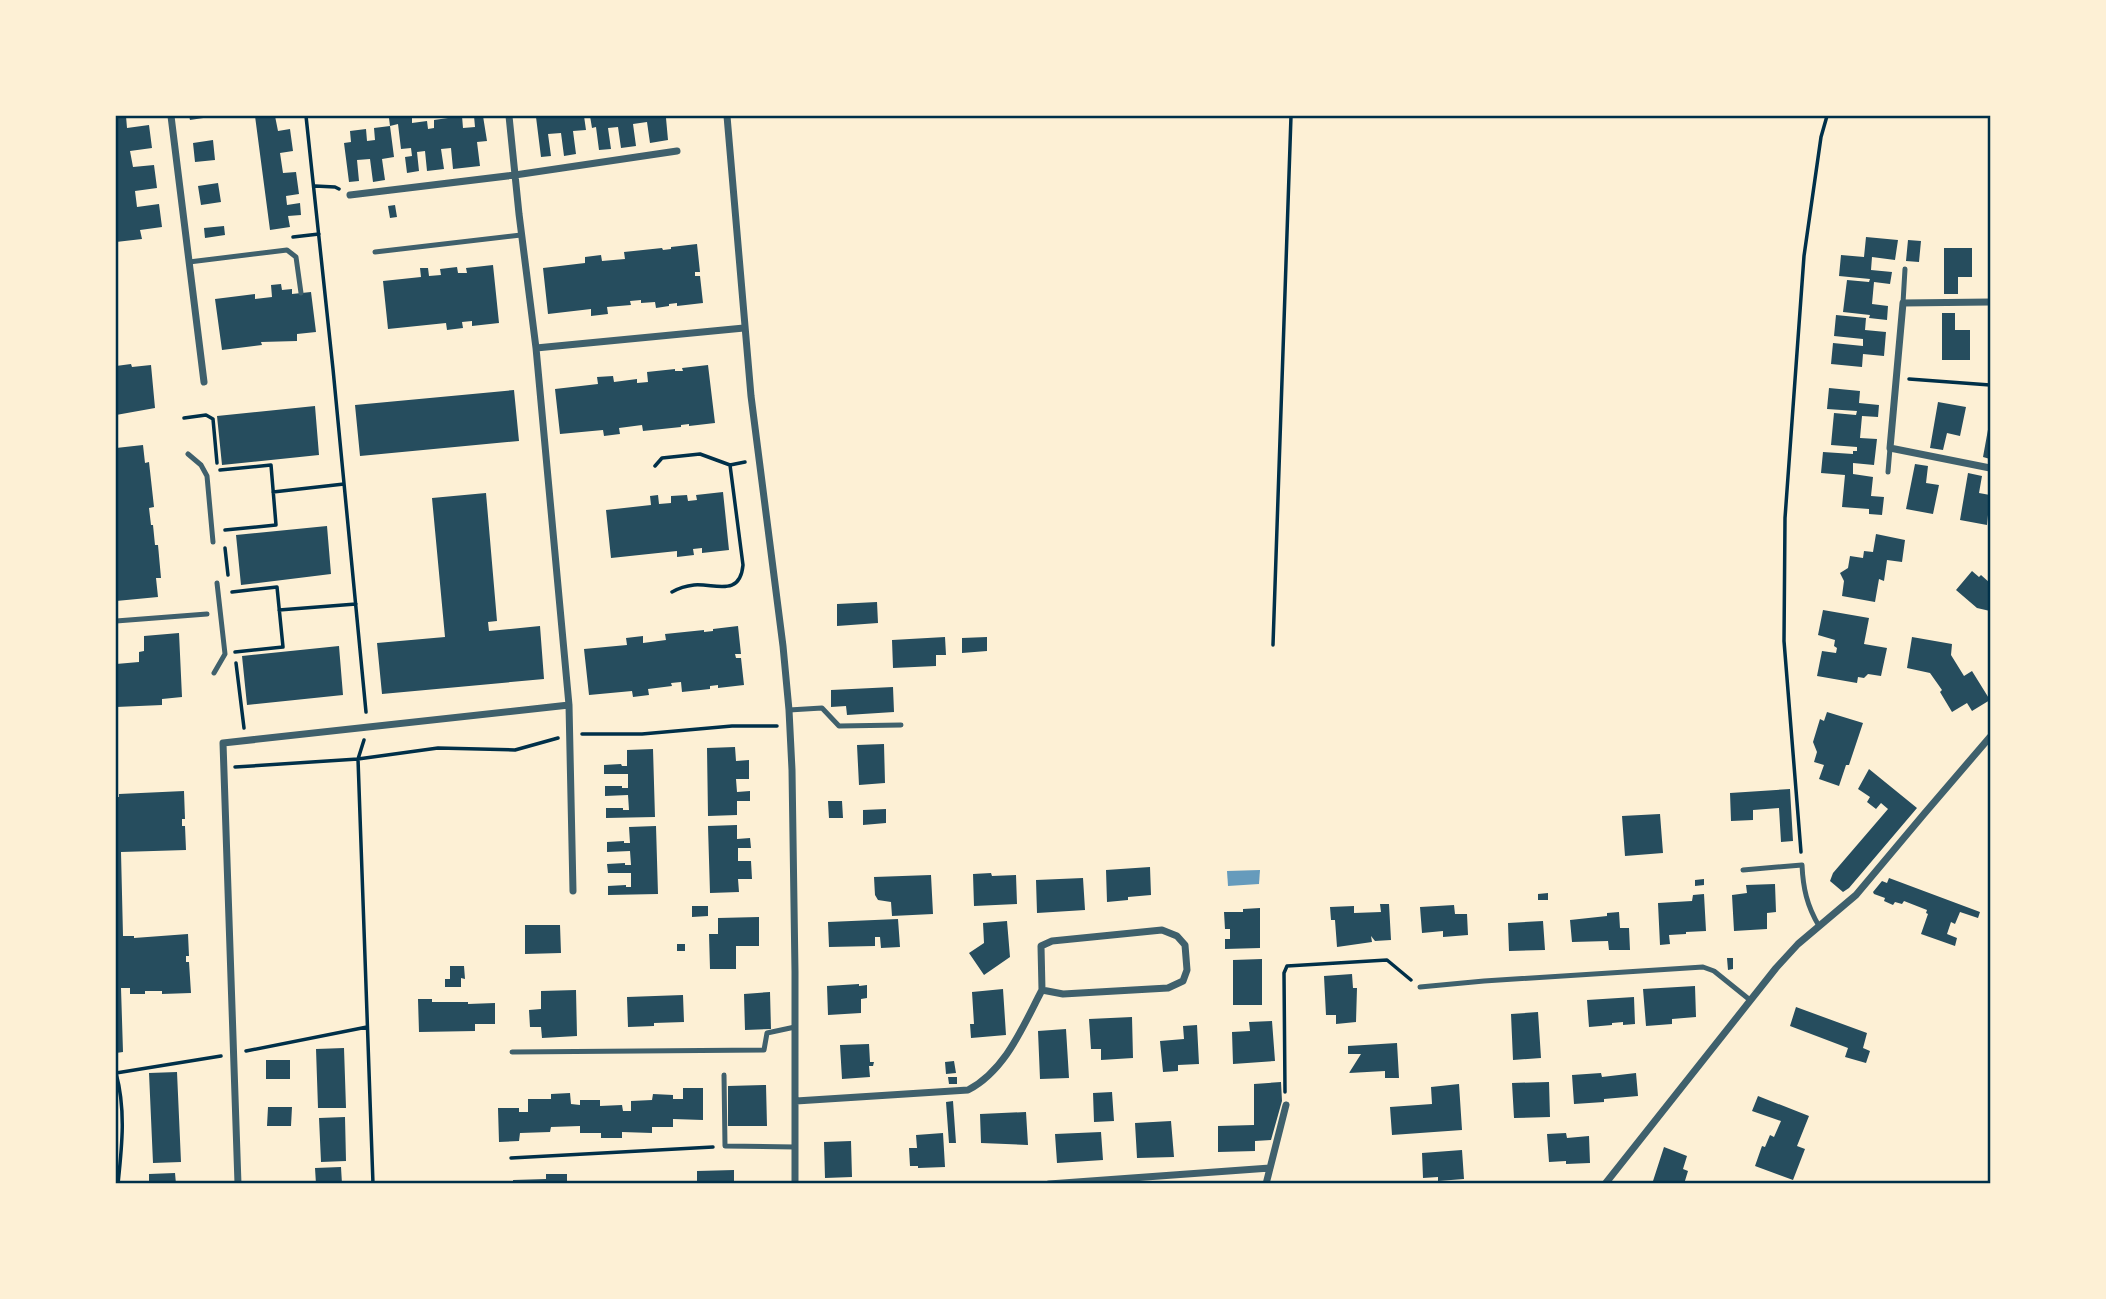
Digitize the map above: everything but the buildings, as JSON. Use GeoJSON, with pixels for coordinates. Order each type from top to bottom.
{"type":"FeatureCollection","features":[{"type":"Feature","properties":{"kind":"street"},"geometry":{"type":"LineString","coordinates":[[171,116],[204,382]]}},
{"type":"Feature","properties":{"kind":"street"},"geometry":{"type":"LineString","coordinates":[[509,116],[536,348],[569,705],[573,891]]}},
{"type":"Feature","properties":{"kind":"street"},"geometry":{"type":"LineString","coordinates":[[727,116],[751,396],[783,646],[790,725],[795,1184]]}},
{"type":"Feature","properties":{"kind":"street"},"geometry":{"type":"LineString","coordinates":[[350,195],[515,175],[677,151]]}},
{"type":"Feature","properties":{"kind":"street"},"geometry":{"type":"LineString","coordinates":[[1990,302],[1903,303],[1890,447],[1990,467]]}},
{"type":"Feature","properties":{"kind":"street"},"geometry":{"type":"LineString","coordinates":[[536,348],[744,328]]}},
{"type":"Feature","properties":{"kind":"street"},"geometry":{"type":"LineString","coordinates":[[238,1184],[223,743],[569,705]]}},
{"type":"Feature","properties":{"kind":"street"},"geometry":{"type":"LineString","coordinates":[[1605,1184],[1750,1000],[1798,944],[1856,895],[1990,737]]}},
{"type":"Feature","properties":{"kind":"street"},"geometry":{"type":"LineString","coordinates":[[796,1101],[968,1090],[982,1083],[1012,1048],[1042,990],[1041,946],[1052,940],[1162,930],[1177,936],[1185,945],[1187,970],[1183,981],[1168,988],[1063,994],[1042,990]]}},
{"type":"Feature","properties":{"kind":"street"},"geometry":{"type":"LineString","coordinates":[[1266,1184],[1286,1105]]}},
{"type":"Feature","properties":{"kind":"street"},"geometry":{"type":"LineString","coordinates":[[1049,1184],[1270,1168]]}},
{"type":"Feature","properties":{"kind":"lane"},"geometry":{"type":"LineString","coordinates":[[374,252],[521,235]]}},
{"type":"Feature","properties":{"kind":"lane"},"geometry":{"type":"LineString","coordinates":[[189,262],[287,250],[296,257],[301,293]]}},
{"type":"Feature","properties":{"kind":"lane"},"geometry":{"type":"LineString","coordinates":[[1903,303],[1905,269]]}},
{"type":"Feature","properties":{"kind":"lane"},"geometry":{"type":"LineString","coordinates":[[1888,472],[1890,447]]}},
{"type":"Feature","properties":{"kind":"lane"},"geometry":{"type":"LineString","coordinates":[[188,454],[201,464],[207,476],[213,542]]}},
{"type":"Feature","properties":{"kind":"lane"},"geometry":{"type":"LineString","coordinates":[[214,673],[225,654],[217,583]]}},
{"type":"Feature","properties":{"kind":"lane"},"geometry":{"type":"LineString","coordinates":[[116,621],[207,614]]}},
{"type":"Feature","properties":{"kind":"lane"},"geometry":{"type":"LineString","coordinates":[[789,710],[822,708],[839,726],[901,725]]}},
{"type":"Feature","properties":{"kind":"lane"},"geometry":{"type":"LineString","coordinates":[[1743,870],[1802,865],[1806,899],[1819,926]]}},
{"type":"Feature","properties":{"kind":"lane"},"geometry":{"type":"LineString","coordinates":[[1420,987],[1703,967],[1714,971],[1750,1000]]}},
{"type":"Feature","properties":{"kind":"lane"},"geometry":{"type":"LineString","coordinates":[[512,1052],[764,1050],[767,1034],[795,1027]]}},
{"type":"Feature","properties":{"kind":"lane"},"geometry":{"type":"LineString","coordinates":[[723,1075],[725,1146],[795,1147]]}},
{"type":"Feature","properties":{"kind":"path"},"geometry":{"type":"LineString","coordinates":[[306,116],[367,729],[358,759],[373,1184]]}},
{"type":"Feature","properties":{"kind":"path"},"geometry":{"type":"LineString","coordinates":[[1273,645],[1291,116]]}},
{"type":"Feature","properties":{"kind":"path"},"geometry":{"type":"LineString","coordinates":[[1802,865],[1784,641],[1784,530],[1804,256],[1826,116]]}},
{"type":"Feature","properties":{"kind":"path"},"geometry":{"type":"LineString","coordinates":[[315,186],[335,187],[350,195]]}},
{"type":"Feature","properties":{"kind":"path"},"geometry":{"type":"LineString","coordinates":[[1896,378],[1990,385]]}},
{"type":"Feature","properties":{"kind":"path"},"geometry":{"type":"LineString","coordinates":[[184,418],[206,415],[213,419],[217,470],[271,465],[276,525],[223,530]]}},
{"type":"Feature","properties":{"kind":"path"},"geometry":{"type":"LineString","coordinates":[[655,466],[662,458],[700,454],[730,465],[754,460]]}},
{"type":"Feature","properties":{"kind":"path"},"geometry":{"type":"LineString","coordinates":[[672,593],[682,587],[697,584],[716,588],[727,586],[737,581],[742,574],[730,465]]}},
{"type":"Feature","properties":{"kind":"path"},"geometry":{"type":"LineString","coordinates":[[273,492],[344,484]]}},
{"type":"Feature","properties":{"kind":"path"},"geometry":{"type":"LineString","coordinates":[[225,542],[228,580]]}},
{"type":"Feature","properties":{"kind":"path"},"geometry":{"type":"LineString","coordinates":[[230,592],[277,587],[283,647],[235,652],[245,741]]}},
{"type":"Feature","properties":{"kind":"path"},"geometry":{"type":"LineString","coordinates":[[279,610],[356,604]]}},
{"type":"Feature","properties":{"kind":"path"},"geometry":{"type":"LineString","coordinates":[[223,769],[358,759],[438,748],[515,750],[570,735],[642,734],[732,726],[790,725]]}},
{"type":"Feature","properties":{"kind":"path"},"geometry":{"type":"LineString","coordinates":[[1286,1105],[1286,966],[1387,960],[1420,987]]}},
{"type":"Feature","properties":{"kind":"path"},"geometry":{"type":"LineString","coordinates":[[116,1073],[122,1096],[118,1184]]}},
{"type":"Feature","properties":{"kind":"path"},"geometry":{"type":"LineString","coordinates":[[511,1158],[725,1146]]}},
{"type":"Feature","properties":{"kind":"water"},"geometry":{"type":"Polygon","coordinates":[[[1260,870],[1259,884],[1228,886],[1227,871],[1260,870]]]}}]}
